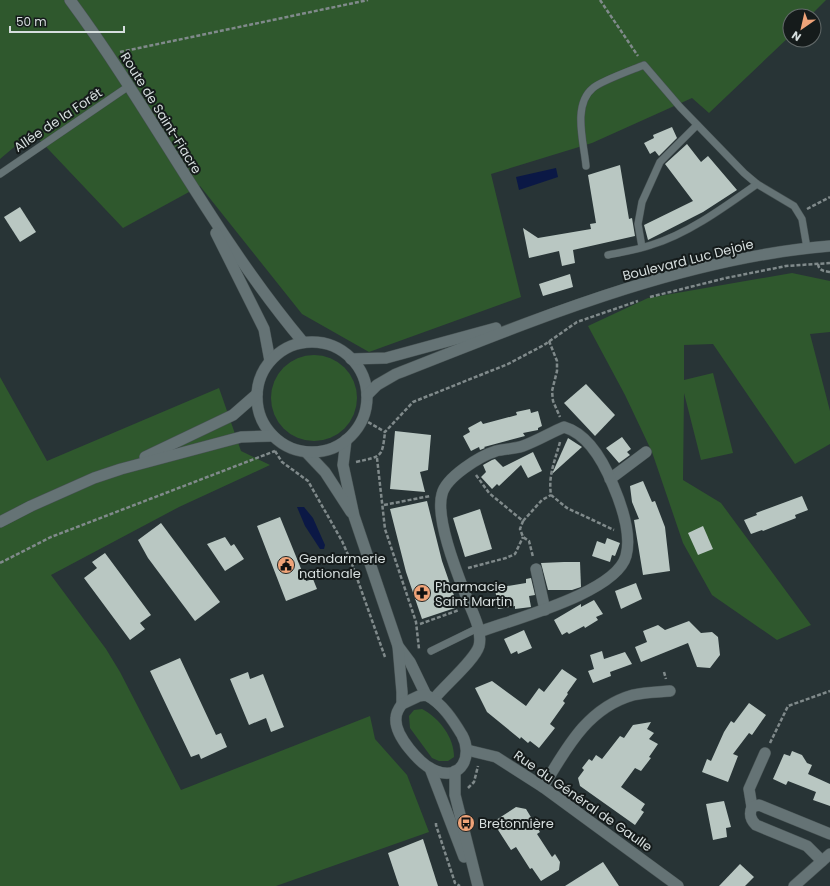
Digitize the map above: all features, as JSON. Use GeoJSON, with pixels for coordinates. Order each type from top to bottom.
{"type":"FeatureCollection","features":[{"type":"Feature","properties":{"kind":"street","name":"Route de Saint-Fiacre"},"geometry":{"type":"LineString","coordinates":[[70,0],[130,86],[201,202],[281,315],[303,342]]}},
{"type":"Feature","properties":{"kind":"street","name":"Route de Saint-Fiacre"},"geometry":{"type":"LineString","coordinates":[[201,202],[264,329],[270,361]]}},
{"type":"Feature","properties":{"kind":"street","name":"Boulevard Luc Dejoie"},"geometry":{"type":"LineString","coordinates":[[351,359],[386,358],[555,312],[686,272],[749,258],[807,248],[830,246]]}},
{"type":"Feature","properties":{"kind":"street","name":"Boulevard Luc Dejoie"},"geometry":{"type":"LineString","coordinates":[[367,395],[377,385],[396,374],[555,312]]}},
{"type":"Feature","properties":{"kind":"street"},"geometry":{"type":"LineString","coordinates":[[0,522],[94,478],[241,437],[276,443],[306,452],[326,450],[346,440],[356,431],[363,419],[367,395],[361,373],[351,359],[340,350],[331,345],[303,342],[279,353],[270,361],[260,379],[257,394],[258,411],[263,423],[276,443]]}},
{"type":"Feature","properties":{"kind":"street"},"geometry":{"type":"LineString","coordinates":[[122,469],[233,415],[257,394]]}},
{"type":"Feature","properties":{"kind":"street"},"geometry":{"type":"LineString","coordinates":[[402,704],[409,699],[430,697],[473,655],[479,646],[478,630],[449,551],[442,516],[442,493],[450,481],[470,464],[494,452],[523,446],[564,427],[574,430],[596,453],[610,479],[622,510],[629,543],[626,557],[620,569],[605,581],[579,595],[545,610],[478,630]]}},
{"type":"Feature","properties":{"kind":"street"},"geometry":{"type":"LineString","coordinates":[[346,440],[343,466],[354,516],[398,646],[402,704],[396,719],[397,730],[407,746],[430,768],[445,773],[455,771],[465,761],[467,750],[464,740],[453,721],[430,697],[410,662],[398,646]]}},
{"type":"Feature","properties":{"kind":"street"},"geometry":{"type":"LineString","coordinates":[[306,452],[325,472],[354,516]]}},
{"type":"Feature","properties":{"kind":"street"},"geometry":{"type":"LineString","coordinates":[[610,479],[646,452]]}},
{"type":"Feature","properties":{"kind":"street"},"geometry":{"type":"LineString","coordinates":[[536,569],[545,610]]}},
{"type":"Feature","properties":{"kind":"street"},"geometry":{"type":"LineString","coordinates":[[543,787],[580,728],[599,711],[633,695],[670,691]]}},
{"type":"Feature","properties":{"kind":"street","name":"Rue du Général de Gaulle"},"geometry":{"type":"LineString","coordinates":[[467,750],[496,758],[543,787],[678,886]]}},
{"type":"Feature","properties":{"kind":"street"},"geometry":{"type":"LineString","coordinates":[[765,753],[749,789],[752,807],[750,812],[751,820],[756,825],[808,846],[826,857],[794,886]]}},
{"type":"Feature","properties":{"kind":"street"},"geometry":{"type":"LineString","coordinates":[[430,768],[464,857],[473,871]]}},
{"type":"Feature","properties":{"kind":"street"},"geometry":{"type":"LineString","coordinates":[[455,771],[454,790],[473,871],[478,886]]}},
{"type":"Feature","properties":{"kind":"street"},"geometry":{"type":"LineString","coordinates":[[752,807],[759,805],[830,834]]}},
{"type":"Feature","properties":{"kind":"lane"},"geometry":{"type":"LineString","coordinates":[[586,166],[581,119],[582,103],[593,88],[644,65],[697,125],[757,184],[794,206],[802,219],[807,248]]}},
{"type":"Feature","properties":{"kind":"lane","name":"Allée de la Forêt"},"geometry":{"type":"LineString","coordinates":[[0,174],[130,86]]}},
{"type":"Feature","properties":{"kind":"lane"},"geometry":{"type":"LineString","coordinates":[[642,247],[638,224],[642,202],[660,162],[697,125]]}},
{"type":"Feature","properties":{"kind":"lane"},"geometry":{"type":"LineString","coordinates":[[608,255],[667,239],[702,220],[757,184]]}},
{"type":"Feature","properties":{"kind":"lane"},"geometry":{"type":"LineString","coordinates":[[431,651],[478,630]]}},
{"type":"Feature","properties":{"kind":"path"},"geometry":{"type":"LineString","coordinates":[[108,54],[368,0]]}},
{"type":"Feature","properties":{"kind":"path"},"geometry":{"type":"LineString","coordinates":[[600,0],[644,65]]}},
{"type":"Feature","properties":{"kind":"path"},"geometry":{"type":"LineString","coordinates":[[799,212],[816,206],[830,197]]}},
{"type":"Feature","properties":{"kind":"path"},"geometry":{"type":"LineString","coordinates":[[350,464],[377,458],[383,452],[385,432],[413,402],[508,364],[549,341],[576,322],[642,299],[726,278],[786,266],[830,263]]}},
{"type":"Feature","properties":{"kind":"path"},"geometry":{"type":"LineString","coordinates":[[818,264],[822,271],[830,272]]}},
{"type":"Feature","properties":{"kind":"path"},"geometry":{"type":"LineString","coordinates":[[549,341],[557,361],[557,372],[552,391],[553,401],[564,427],[558,453],[551,468],[549,486],[551,495],[567,508],[611,530],[626,531]]}},
{"type":"Feature","properties":{"kind":"path"},"geometry":{"type":"LineString","coordinates":[[363,419],[385,432]]}},
{"type":"Feature","properties":{"kind":"path"},"geometry":{"type":"LineString","coordinates":[[0,563],[51,537],[276,443],[282,462],[308,481],[342,541],[352,564],[387,661]]}},
{"type":"Feature","properties":{"kind":"path"},"geometry":{"type":"LineString","coordinates":[[377,458],[385,529],[416,622],[419,651]]}},
{"type":"Feature","properties":{"kind":"path"},"geometry":{"type":"LineString","coordinates":[[470,464],[489,493],[523,522]]}},
{"type":"Feature","properties":{"kind":"path"},"geometry":{"type":"LineString","coordinates":[[384,505],[442,493]]}},
{"type":"Feature","properties":{"kind":"path"},"geometry":{"type":"LineString","coordinates":[[536,569],[529,541],[523,537],[520,529],[523,522],[542,500],[551,495]]}},
{"type":"Feature","properties":{"kind":"path"},"geometry":{"type":"LineString","coordinates":[[456,571],[506,558],[515,554],[523,537]]}},
{"type":"Feature","properties":{"kind":"path"},"geometry":{"type":"LineString","coordinates":[[420,624],[470,605]]}},
{"type":"Feature","properties":{"kind":"path"},"geometry":{"type":"LineString","coordinates":[[765,753],[788,706],[830,691]]}},
{"type":"Feature","properties":{"kind":"path"},"geometry":{"type":"LineString","coordinates":[[463,790],[474,782],[476,774]]}},
{"type":"Feature","properties":{"kind":"path"},"geometry":{"type":"LineString","coordinates":[[438,820],[436,825],[455,883],[460,886]]}},
{"type":"Feature","properties":{"kind":"green space"},"geometry":{"type":"Polygon","coordinates":[[[0,0],[826,0],[818,8],[782,8],[782,44],[709,113],[692,98],[592,143],[491,174],[521,297],[369,352],[302,314],[200,186],[123,228],[32,132],[0,159],[0,0]]]}},
{"type":"Feature","properties":{"kind":"green space"},"geometry":{"type":"Polygon","coordinates":[[[792,273],[830,281],[830,332],[810,334],[830,411],[830,444],[795,464],[713,344],[684,345],[684,380],[713,373],[733,453],[701,460],[684,393],[683,480],[721,503],[811,625],[777,640],[712,595],[683,543],[652,452],[625,395],[588,326],[648,298],[792,273]]]}},
{"type":"Feature","properties":{"kind":"green space"},"geometry":{"type":"Polygon","coordinates":[[[314,355],[331,358],[345,367],[354,381],[357,398],[354,415],[345,429],[331,438],[314,441],[297,438],[283,429],[274,415],[271,398],[274,381],[283,367],[297,358],[314,355]]]}},
{"type":"Feature","properties":{"kind":"green space"},"geometry":{"type":"Polygon","coordinates":[[[0,377],[47,461],[219,388],[241,451],[270,465],[179,507],[51,575],[106,649],[120,672],[181,790],[370,716],[375,739],[407,775],[429,832],[276,886],[0,886],[0,377]]]}},
{"type":"Feature","properties":{"kind":"green space"},"geometry":{"type":"Polygon","coordinates":[[[422,709],[440,723],[448,735],[454,757],[448,761],[439,761],[432,758],[410,728],[409,716],[414,710],[422,709]]]}},
{"type":"Feature","properties":{"kind":"water"},"geometry":{"type":"Polygon","coordinates":[[[556,168],[558,177],[519,190],[516,177],[556,168]]]}},
{"type":"Feature","properties":{"kind":"water"},"geometry":{"type":"Polygon","coordinates":[[[297,507],[304,507],[313,518],[325,545],[324,549],[320,549],[305,526],[297,507]]]}},
{"type":"Feature","properties":{"kind":"building"},"geometry":{"type":"Polygon","coordinates":[[[672,127],[677,138],[659,156],[655,151],[650,154],[644,143],[654,138],[653,135],[672,127]]]}},
{"type":"Feature","properties":{"kind":"building"},"geometry":{"type":"Polygon","coordinates":[[[687,144],[701,162],[708,156],[737,190],[703,212],[648,240],[644,225],[693,201],[665,164],[687,144]]]}},
{"type":"Feature","properties":{"kind":"building"},"geometry":{"type":"Polygon","coordinates":[[[620,165],[629,219],[632,218],[635,236],[573,250],[575,263],[562,266],[559,251],[529,258],[523,228],[538,238],[591,229],[590,224],[596,223],[588,175],[620,165]]]}},
{"type":"Feature","properties":{"kind":"building"},"geometry":{"type":"Polygon","coordinates":[[[20,207],[36,232],[20,242],[4,217],[20,207]]]}},
{"type":"Feature","properties":{"kind":"building"},"geometry":{"type":"Polygon","coordinates":[[[570,274],[573,287],[543,296],[539,284],[570,274]]]}},
{"type":"Feature","properties":{"kind":"building"},"geometry":{"type":"Polygon","coordinates":[[[586,384],[615,415],[595,436],[564,403],[586,384]]]}},
{"type":"Feature","properties":{"kind":"building"},"geometry":{"type":"Polygon","coordinates":[[[530,409],[531,413],[538,411],[542,426],[538,428],[538,430],[523,433],[525,436],[484,447],[485,448],[480,450],[479,447],[471,451],[463,436],[470,432],[468,428],[481,421],[483,424],[517,415],[516,412],[530,409]]]}},
{"type":"Feature","properties":{"kind":"building"},"geometry":{"type":"Polygon","coordinates":[[[395,431],[431,435],[428,470],[420,472],[425,492],[390,489],[395,431]]]}},
{"type":"Feature","properties":{"kind":"building"},"geometry":{"type":"Polygon","coordinates":[[[622,437],[631,449],[627,452],[630,455],[619,463],[606,448],[622,437]]]}},
{"type":"Feature","properties":{"kind":"building"},"geometry":{"type":"Polygon","coordinates":[[[568,438],[582,447],[552,474],[568,438]]]}},
{"type":"Feature","properties":{"kind":"building"},"geometry":{"type":"Polygon","coordinates":[[[533,452],[542,471],[528,478],[521,465],[499,486],[497,484],[492,489],[481,477],[486,472],[483,465],[492,460],[495,459],[503,467],[533,452]]]}},
{"type":"Feature","properties":{"kind":"building"},"geometry":{"type":"Polygon","coordinates":[[[643,481],[652,502],[655,501],[665,527],[670,571],[643,575],[634,520],[639,519],[632,502],[630,486],[643,481]]]}},
{"type":"Feature","properties":{"kind":"building"},"geometry":{"type":"Polygon","coordinates":[[[802,496],[808,510],[795,515],[796,518],[751,534],[744,520],[757,515],[756,513],[802,496]]]}},
{"type":"Feature","properties":{"kind":"building"},"geometry":{"type":"Polygon","coordinates":[[[427,501],[442,561],[458,607],[422,619],[406,572],[390,509],[427,501]]]}},
{"type":"Feature","properties":{"kind":"building"},"geometry":{"type":"Polygon","coordinates":[[[480,509],[492,549],[465,557],[453,518],[480,509]]]}},
{"type":"Feature","properties":{"kind":"building","name":"Gendarmerie nationale"},"geometry":{"type":"Polygon","coordinates":[[[280,517],[306,581],[313,579],[317,589],[286,601],[257,526],[280,517]]]}},
{"type":"Feature","properties":{"kind":"building"},"geometry":{"type":"Polygon","coordinates":[[[161,523],[220,602],[195,621],[148,558],[138,540],[161,523]]]}},
{"type":"Feature","properties":{"kind":"building"},"geometry":{"type":"Polygon","coordinates":[[[703,526],[713,549],[698,555],[688,533],[703,526]]]}},
{"type":"Feature","properties":{"kind":"building"},"geometry":{"type":"Polygon","coordinates":[[[225,537],[231,546],[234,544],[244,559],[225,571],[207,544],[225,537]]]}},
{"type":"Feature","properties":{"kind":"building"},"geometry":{"type":"Polygon","coordinates":[[[607,538],[620,543],[615,556],[612,555],[610,562],[592,556],[597,541],[605,544],[607,538]]]}},
{"type":"Feature","properties":{"kind":"building"},"geometry":{"type":"Polygon","coordinates":[[[105,553],[151,615],[140,623],[145,629],[130,640],[84,578],[97,568],[92,562],[105,553]]]}},
{"type":"Feature","properties":{"kind":"building"},"geometry":{"type":"Polygon","coordinates":[[[580,562],[581,587],[572,590],[548,590],[541,563],[580,562]]]}},
{"type":"Feature","properties":{"kind":"building"},"geometry":{"type":"Polygon","coordinates":[[[531,578],[535,595],[529,596],[531,607],[515,609],[515,606],[498,609],[495,588],[526,583],[526,579],[531,578]]]}},
{"type":"Feature","properties":{"kind":"building"},"geometry":{"type":"Polygon","coordinates":[[[636,583],[642,599],[621,609],[615,591],[636,583]]]}},
{"type":"Feature","properties":{"kind":"building"},"geometry":{"type":"Polygon","coordinates":[[[594,600],[603,614],[596,617],[598,620],[585,628],[584,626],[569,634],[567,632],[562,635],[554,620],[581,604],[581,607],[594,600]]]}},
{"type":"Feature","properties":{"kind":"building"},"geometry":{"type":"Polygon","coordinates":[[[689,621],[701,633],[712,632],[718,637],[720,655],[710,668],[697,667],[688,643],[641,662],[635,647],[647,642],[643,631],[658,625],[665,630],[689,621]]]}},
{"type":"Feature","properties":{"kind":"building"},"geometry":{"type":"Polygon","coordinates":[[[524,630],[532,648],[518,654],[517,651],[511,654],[504,639],[524,630]]]}},
{"type":"Feature","properties":{"kind":"building"},"geometry":{"type":"Polygon","coordinates":[[[602,651],[604,659],[625,652],[632,664],[610,672],[611,676],[593,683],[588,671],[594,669],[590,655],[602,651]]]}},
{"type":"Feature","properties":{"kind":"building"},"geometry":{"type":"Polygon","coordinates":[[[180,658],[216,735],[221,733],[227,747],[201,759],[199,754],[191,757],[150,671],[180,658]]]}},
{"type":"Feature","properties":{"kind":"building"},"geometry":{"type":"Polygon","coordinates":[[[562,669],[577,679],[563,701],[565,703],[550,724],[555,728],[539,748],[530,741],[528,743],[521,737],[520,739],[487,712],[475,688],[492,681],[526,706],[539,688],[544,692],[562,669]]]}},
{"type":"Feature","properties":{"kind":"building"},"geometry":{"type":"Polygon","coordinates":[[[248,672],[250,679],[263,674],[284,727],[271,732],[266,718],[249,725],[230,679],[248,672]]]}},
{"type":"Feature","properties":{"kind":"building"},"geometry":{"type":"Polygon","coordinates":[[[749,703],[766,715],[752,735],[749,733],[733,754],[738,756],[728,782],[702,772],[707,759],[711,761],[724,732],[731,721],[734,723],[749,703]]]}},
{"type":"Feature","properties":{"kind":"building"},"geometry":{"type":"Polygon","coordinates":[[[651,722],[647,729],[654,733],[649,739],[658,744],[649,757],[651,758],[641,771],[635,768],[621,787],[645,804],[641,810],[644,812],[635,825],[580,786],[578,778],[584,770],[582,768],[589,759],[592,761],[596,755],[602,759],[620,736],[624,738],[633,725],[651,722]]]}},
{"type":"Feature","properties":{"kind":"building"},"geometry":{"type":"Polygon","coordinates":[[[792,751],[802,755],[807,763],[812,765],[808,774],[830,784],[830,806],[813,800],[816,792],[788,781],[786,785],[773,779],[784,754],[790,756],[792,751]]]}},
{"type":"Feature","properties":{"kind":"building"},"geometry":{"type":"Polygon","coordinates":[[[724,801],[731,827],[726,828],[727,837],[713,840],[706,804],[724,801]]]}},
{"type":"Feature","properties":{"kind":"building"},"geometry":{"type":"Polygon","coordinates":[[[516,807],[526,809],[540,832],[537,834],[552,857],[555,854],[560,862],[559,870],[541,881],[532,868],[530,869],[516,847],[511,850],[493,822],[516,807]]]}},
{"type":"Feature","properties":{"kind":"building"},"geometry":{"type":"Polygon","coordinates":[[[423,839],[438,886],[399,886],[388,853],[423,839]]]}},
{"type":"Feature","properties":{"kind":"building"},"geometry":{"type":"Polygon","coordinates":[[[603,862],[619,886],[565,886],[603,862]]]}},
{"type":"Feature","properties":{"kind":"building"},"geometry":{"type":"Polygon","coordinates":[[[740,864],[754,877],[745,886],[719,886],[740,864]]]}},
{"type":"Feature","properties":{"kind":"place","name":"Gendarmerie nationale"},"geometry":{"type":"Point","coordinates":[286,565]}},
{"type":"Feature","properties":{"kind":"place","name":"Pharmacie Saint Martin"},"geometry":{"type":"Point","coordinates":[422,593]}},
{"type":"Feature","properties":{"kind":"place","name":"Bretonnière"},"geometry":{"type":"Point","coordinates":[466,823]}}]}
